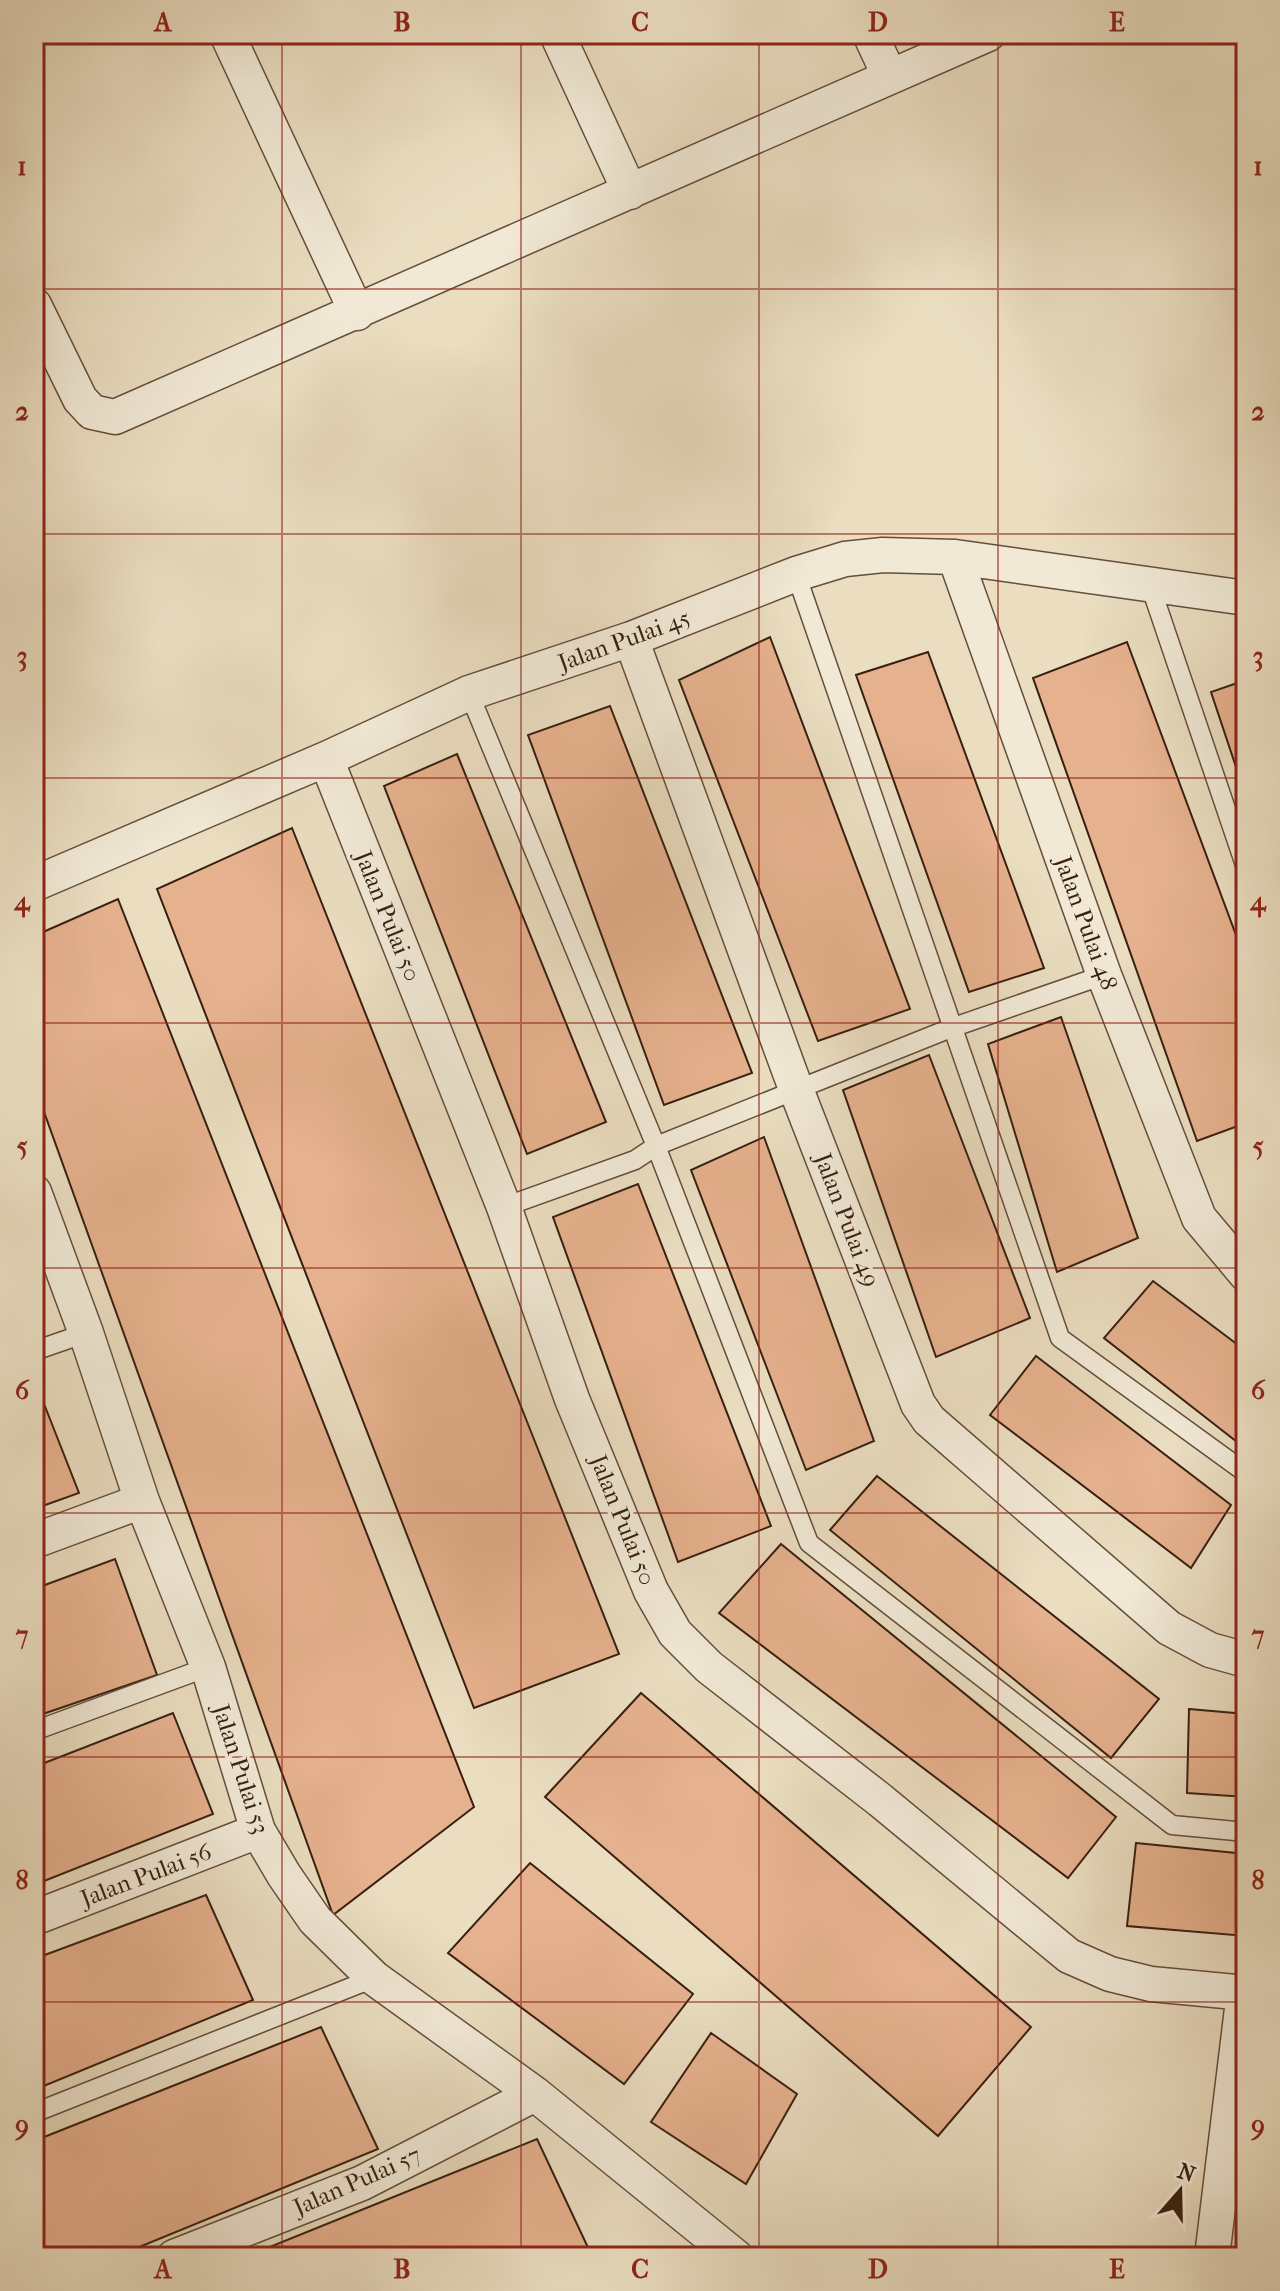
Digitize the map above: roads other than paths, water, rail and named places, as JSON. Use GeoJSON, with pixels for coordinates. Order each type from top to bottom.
{"type":"FeatureCollection","features":[{"type":"Feature","properties":{"kind":"street"},"geometry":{"type":"LineString","coordinates":[[227,34],[357,313]]}},
{"type":"Feature","properties":{"kind":"street"},"geometry":{"type":"LineString","coordinates":[[557,34],[630,192]]}},
{"type":"Feature","properties":{"kind":"street"},"geometry":{"type":"LineString","coordinates":[[870,34],[890,77]]}},
{"type":"Feature","properties":{"kind":"street"},"geometry":{"type":"LineString","coordinates":[[34,305],[80,399],[92,412],[115,417],[988,34]]}},
{"type":"Feature","properties":{"kind":"street","name":"Jalan Pulai 45"},"geometry":{"type":"LineString","coordinates":[[34,884],[326,759],[469,693],[631,639],[796,574],[845,559],[883,555],[955,557],[1246,598]]}},
{"type":"Feature","properties":{"kind":"street","name":"Jalan Pulai 48"},"geometry":{"type":"LineString","coordinates":[[955,557],[1104,975],[1199,1218],[1246,1274]]}},
{"type":"Feature","properties":{"kind":"street","name":"Jalan Pulai 49"},"geometry":{"type":"LineString","coordinates":[[631,639],[796,1089],[918,1404],[929,1420],[1169,1628],[1210,1650],[1246,1660]]}},
{"type":"Feature","properties":{"kind":"street","name":"Jalan Pulai 50"},"geometry":{"type":"LineString","coordinates":[[326,759],[504,1207],[572,1399],[651,1591],[675,1633],[709,1667],[880,1800],[1069,1956],[1110,1974],[1151,1984],[1245,1992]]}},
{"type":"Feature","properties":{"kind":"street","name":"Jalan Pulai 53"},"geometry":{"type":"LineString","coordinates":[[34,1192],[86,1333],[142,1501],[208,1667],[258,1831],[315,1920],[374,1978],[535,2094],[718,2254]]}},
{"type":"Feature","properties":{"kind":"street"},"geometry":{"type":"LineString","coordinates":[[34,1541],[142,1501]]}},
{"type":"Feature","properties":{"kind":"street","name":"Jalan Pulai 56"},"geometry":{"type":"LineString","coordinates":[[34,1918],[258,1831]]}},
{"type":"Feature","properties":{"kind":"street"},"geometry":{"type":"LineString","coordinates":[[1212,2257],[1245,1992]]}},
{"type":"Feature","properties":{"kind":"street","name":"Jalan Pulai 57"},"geometry":{"type":"LineString","coordinates":[[174,2257],[362,2183],[535,2094]]}},
{"type":"Feature","properties":{"kind":"lane"},"geometry":{"type":"LineString","coordinates":[[796,574],[1060,1338],[1246,1473]]}},
{"type":"Feature","properties":{"kind":"lane"},"geometry":{"type":"LineString","coordinates":[[1150,585],[1246,868]]}},
{"type":"Feature","properties":{"kind":"lane"},"geometry":{"type":"LineString","coordinates":[[469,693],[656,1146],[809,1543],[1172,1825],[1246,1832]]}},
{"type":"Feature","properties":{"kind":"lane"},"geometry":{"type":"LineString","coordinates":[[504,1207],[635,1160],[656,1146],[951,1028],[1104,975]]}},
{"type":"Feature","properties":{"kind":"lane"},"geometry":{"type":"LineString","coordinates":[[34,1351],[86,1333]]}},
{"type":"Feature","properties":{"kind":"lane"},"geometry":{"type":"LineString","coordinates":[[34,1731],[208,1667]]}},
{"type":"Feature","properties":{"kind":"lane"},"geometry":{"type":"LineString","coordinates":[[34,2113],[374,1978]]}}]}
